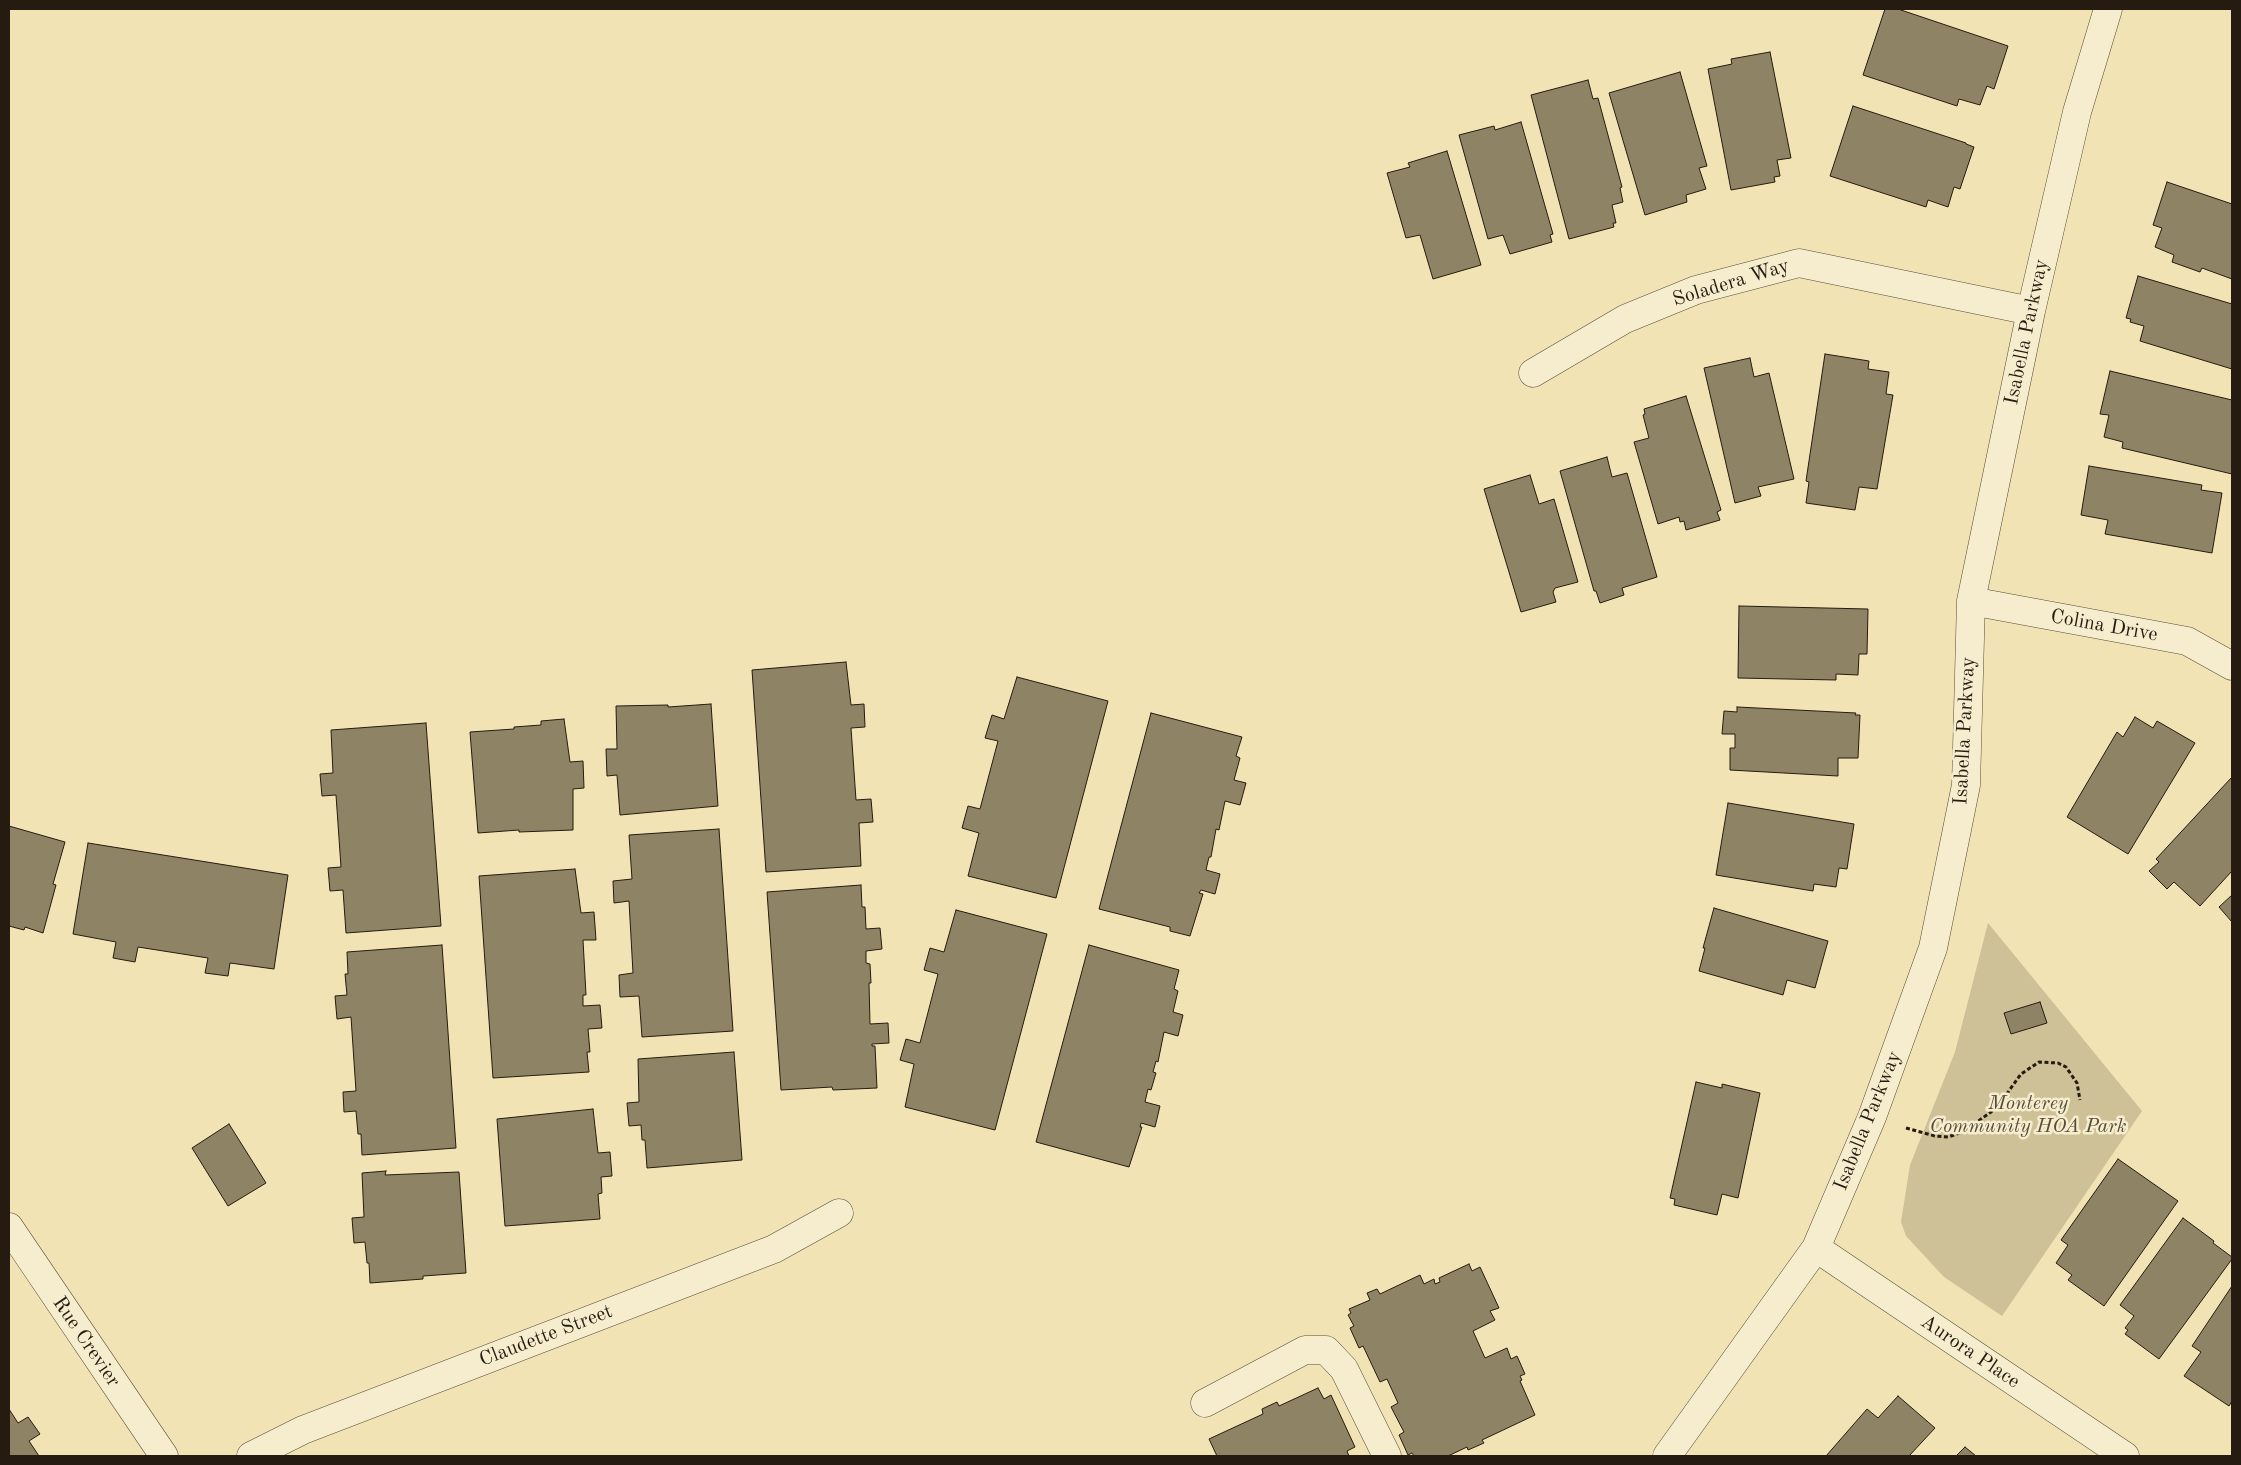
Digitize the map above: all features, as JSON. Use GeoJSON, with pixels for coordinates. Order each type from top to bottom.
{"type":"FeatureCollection","features":[{"type":"Feature","properties":{"kind":"street","name":"Isabella Parkway"},"geometry":{"type":"LineString","coordinates":[[1667,1456],[1816,1248],[1872,1118],[1933,948],[1966,785],[1971,601],[2031,311],[2076,112],[2108,9]]}},
{"type":"Feature","properties":{"kind":"street","name":"Soladera Way"},"geometry":{"type":"LineString","coordinates":[[1533,372],[1625,319],[1688,293],[1799,263],[2031,311]]}},
{"type":"Feature","properties":{"kind":"street","name":"Colina Drive"},"geometry":{"type":"LineString","coordinates":[[1971,601],[2186,641],[2232,666]]}},
{"type":"Feature","properties":{"kind":"street","name":"Claudette Street"},"geometry":{"type":"LineString","coordinates":[[252,1456],[303,1430],[774,1249],[839,1213]]}},
{"type":"Feature","properties":{"kind":"street","name":"Rue Crevier"},"geometry":{"type":"LineString","coordinates":[[9,1227],[164,1456]]}},
{"type":"Feature","properties":{"kind":"street","name":"Aurora Place"},"geometry":{"type":"LineString","coordinates":[[1816,1248],[2125,1456]]}},
{"type":"Feature","properties":{"kind":"street"},"geometry":{"type":"LineString","coordinates":[[1205,1403],[1305,1350],[1326,1350],[1344,1369],[1387,1456]]}},
{"type":"Feature","properties":{"kind":"path"},"geometry":{"type":"LineString","coordinates":[[1872,1118],[1935,1136],[1948,1137],[1963,1132],[1976,1124],[2001,1102],[2022,1074],[2032,1065],[2049,1062],[2058,1063],[2070,1071],[2077,1084],[2080,1100]]}},
{"type":"Feature","properties":{"kind":"green space","name":"Monterey Community HOA Park"},"geometry":{"type":"Polygon","coordinates":[[[1988,923],[2142,1111],[2002,1316],[1944,1277],[1906,1236],[1901,1222],[1910,1165],[1955,1052],[1988,923]]]}},
{"type":"Feature","properties":{"kind":"building"},"geometry":{"type":"Polygon","coordinates":[[[1885,9],[1898,9],[2008,46],[1994,89],[1987,86],[1980,105],[1959,99],[1957,106],[1863,75],[1885,9]]]}},
{"type":"Feature","properties":{"kind":"building"},"geometry":{"type":"Polygon","coordinates":[[[1770,52],[1791,158],[1777,160],[1780,176],[1774,177],[1775,182],[1731,190],[1708,69],[1732,64],[1731,59],[1770,52]]]}},
{"type":"Feature","properties":{"kind":"building"},"geometry":{"type":"Polygon","coordinates":[[[1680,72],[1707,166],[1699,168],[1706,189],[1686,195],[1687,202],[1645,215],[1609,93],[1680,72]]]}},
{"type":"Feature","properties":{"kind":"building"},"geometry":{"type":"Polygon","coordinates":[[[1588,80],[1593,99],[1598,98],[1622,187],[1620,188],[1623,202],[1612,205],[1616,223],[1613,223],[1614,227],[1569,239],[1531,95],[1588,80]]]}},
{"type":"Feature","properties":{"kind":"building"},"geometry":{"type":"Polygon","coordinates":[[[1853,106],[1974,147],[1960,189],[1954,187],[1948,207],[1928,200],[1926,207],[1830,176],[1853,106]]]}},
{"type":"Feature","properties":{"kind":"building"},"geometry":{"type":"Polygon","coordinates":[[[1521,122],[1553,234],[1550,235],[1552,242],[1510,254],[1503,235],[1488,239],[1459,135],[1494,126],[1495,130],[1521,122]]]}},
{"type":"Feature","properties":{"kind":"building"},"geometry":{"type":"Polygon","coordinates":[[[1447,151],[1481,265],[1433,279],[1420,235],[1406,238],[1387,173],[1410,167],[1408,163],[1447,151]]]}},
{"type":"Feature","properties":{"kind":"building"},"geometry":{"type":"Polygon","coordinates":[[[2167,182],[2232,204],[2232,279],[2202,268],[2200,272],[2172,262],[2174,255],[2155,247],[2162,228],[2153,225],[2167,182]]]}},
{"type":"Feature","properties":{"kind":"building"},"geometry":{"type":"Polygon","coordinates":[[[2138,276],[2232,304],[2232,369],[2140,341],[2144,326],[2130,322],[2131,319],[2126,318],[2138,276]]]}},
{"type":"Feature","properties":{"kind":"building"},"geometry":{"type":"Polygon","coordinates":[[[1825,354],[1869,361],[1868,369],[1889,372],[1886,394],[1893,395],[1877,489],[1859,487],[1855,510],[1806,503],[1809,482],[1806,481],[1825,354]]]}},
{"type":"Feature","properties":{"kind":"building"},"geometry":{"type":"Polygon","coordinates":[[[1750,358],[1754,377],[1769,373],[1794,479],[1758,487],[1761,496],[1735,503],[1704,368],[1750,358]]]}},
{"type":"Feature","properties":{"kind":"building"},"geometry":{"type":"Polygon","coordinates":[[[2110,371],[2232,400],[2232,474],[2122,448],[2123,442],[2104,437],[2109,415],[2100,414],[2110,371]]]}},
{"type":"Feature","properties":{"kind":"building"},"geometry":{"type":"Polygon","coordinates":[[[1686,396],[1721,510],[1717,512],[1720,520],[1686,530],[1684,521],[1680,522],[1679,517],[1658,524],[1634,442],[1649,438],[1643,415],[1645,414],[1644,409],[1686,396]]]}},
{"type":"Feature","properties":{"kind":"building"},"geometry":{"type":"Polygon","coordinates":[[[1607,457],[1612,477],[1627,473],[1657,577],[1622,588],[1624,595],[1600,603],[1596,591],[1594,591],[1560,471],[1607,457]]]}},
{"type":"Feature","properties":{"kind":"building"},"geometry":{"type":"Polygon","coordinates":[[[2089,466],[2202,485],[2201,490],[2222,493],[2212,553],[2105,534],[2108,520],[2081,515],[2089,466]]]}},
{"type":"Feature","properties":{"kind":"building"},"geometry":{"type":"Polygon","coordinates":[[[1530,475],[1539,504],[1554,499],[1578,582],[1555,588],[1553,592],[1556,602],[1521,612],[1484,489],[1530,475]]]}},
{"type":"Feature","properties":{"kind":"building"},"geometry":{"type":"Polygon","coordinates":[[[1739,606],[1868,609],[1867,654],[1859,654],[1858,675],[1836,674],[1836,680],[1738,678],[1739,606]]]}},
{"type":"Feature","properties":{"kind":"building"},"geometry":{"type":"Polygon","coordinates":[[[846,662],[851,705],[864,704],[865,727],[851,728],[856,800],[871,799],[873,822],[859,823],[861,866],[766,872],[752,670],[846,662]]]}},
{"type":"Feature","properties":{"kind":"building"},"geometry":{"type":"Polygon","coordinates":[[[1017,677],[1108,701],[1056,898],[968,876],[979,833],[962,828],[968,806],[980,809],[998,741],[985,738],[992,715],[1004,719],[1017,677]]]}},
{"type":"Feature","properties":{"kind":"building"},"geometry":{"type":"Polygon","coordinates":[[[711,704],[718,806],[620,815],[617,775],[607,776],[606,749],[617,749],[616,706],[668,705],[668,707],[711,704]]]}},
{"type":"Feature","properties":{"kind":"building"},"geometry":{"type":"Polygon","coordinates":[[[1737,707],[1856,713],[1855,715],[1860,715],[1858,758],[1838,758],[1838,776],[1730,770],[1730,748],[1735,748],[1735,734],[1722,734],[1724,711],[1737,712],[1737,707]]]}},
{"type":"Feature","properties":{"kind":"building"},"geometry":{"type":"Polygon","coordinates":[[[1151,713],[1242,737],[1236,756],[1240,758],[1234,780],[1246,783],[1240,805],[1225,801],[1219,830],[1216,829],[1211,857],[1209,857],[1206,870],[1220,874],[1215,894],[1201,890],[1199,893],[1203,894],[1190,936],[1170,931],[1170,927],[1099,909],[1151,713]]]}},
{"type":"Feature","properties":{"kind":"building"},"geometry":{"type":"Polygon","coordinates":[[[2135,717],[2153,728],[2157,721],[2195,743],[2128,854],[2067,817],[2117,732],[2123,737],[2135,717]]]}},
{"type":"Feature","properties":{"kind":"building"},"geometry":{"type":"Polygon","coordinates":[[[564,719],[570,762],[583,761],[584,788],[573,789],[573,830],[519,832],[519,830],[478,833],[470,732],[514,729],[514,727],[541,725],[541,721],[564,719]]]}},
{"type":"Feature","properties":{"kind":"building"},"geometry":{"type":"Polygon","coordinates":[[[426,723],[441,926],[346,933],[343,890],[330,891],[328,868],[341,867],[336,795],[322,796],[320,774],[333,773],[331,730],[426,723]]]}},
{"type":"Feature","properties":{"kind":"building"},"geometry":{"type":"Polygon","coordinates":[[[2232,777],[2232,871],[2200,906],[2174,882],[2167,889],[2149,871],[2159,862],[2156,859],[2232,777]]]}},
{"type":"Feature","properties":{"kind":"building"},"geometry":{"type":"Polygon","coordinates":[[[1728,803],[1854,824],[1847,869],[1839,868],[1836,887],[1814,884],[1813,891],[1716,875],[1728,803]]]}},
{"type":"Feature","properties":{"kind":"building"},"geometry":{"type":"Polygon","coordinates":[[[9,826],[65,842],[53,884],[56,885],[43,933],[25,927],[24,930],[9,926],[9,826]]]}},
{"type":"Feature","properties":{"kind":"building"},"geometry":{"type":"Polygon","coordinates":[[[719,829],[733,1031],[642,1037],[639,996],[620,997],[619,975],[633,973],[629,901],[614,903],[613,881],[632,879],[629,835],[719,829]]]}},
{"type":"Feature","properties":{"kind":"building"},"geometry":{"type":"Polygon","coordinates":[[[88,843],[288,875],[274,969],[230,963],[228,976],[205,973],[208,958],[138,947],[135,962],[113,958],[116,942],[73,934],[88,843]]]}},
{"type":"Feature","properties":{"kind":"building"},"geometry":{"type":"Polygon","coordinates":[[[575,869],[581,913],[594,912],[596,940],[583,940],[586,995],[583,995],[583,1006],[600,1005],[602,1028],[588,1029],[590,1052],[587,1052],[589,1072],[493,1078],[479,876],[575,869]]]}},
{"type":"Feature","properties":{"kind":"building"},"geometry":{"type":"Polygon","coordinates":[[[861,885],[866,929],[880,928],[882,949],[866,951],[866,963],[870,964],[870,1024],[888,1023],[889,1043],[872,1044],[872,1046],[875,1046],[877,1088],[833,1090],[832,1087],[781,1090],[767,892],[861,885]]]}},
{"type":"Feature","properties":{"kind":"building"},"geometry":{"type":"Polygon","coordinates":[[[2232,895],[2232,922],[2219,907],[2232,895]]]}},
{"type":"Feature","properties":{"kind":"building"},"geometry":{"type":"Polygon","coordinates":[[[1714,908],[1828,941],[1815,988],[1787,980],[1783,995],[1699,971],[1714,908]]]}},
{"type":"Feature","properties":{"kind":"building"},"geometry":{"type":"Polygon","coordinates":[[[956,910],[1047,934],[995,1130],[905,1107],[914,1064],[900,1060],[906,1039],[920,1043],[938,974],[924,970],[930,948],[944,952],[956,910]]]}},
{"type":"Feature","properties":{"kind":"building"},"geometry":{"type":"Polygon","coordinates":[[[442,945],[456,1148],[362,1155],[361,1134],[358,1134],[356,1111],[344,1112],[343,1092],[356,1091],[351,1017],[337,1019],[335,996],[347,995],[345,974],[348,974],[347,952],[442,945]]]}},
{"type":"Feature","properties":{"kind":"building"},"geometry":{"type":"Polygon","coordinates":[[[1089,945],[1179,970],[1174,989],[1178,991],[1173,1012],[1183,1015],[1178,1036],[1164,1032],[1158,1062],[1156,1061],[1153,1072],[1156,1073],[1151,1090],[1148,1089],[1145,1102],[1160,1106],[1155,1127],[1141,1123],[1140,1127],[1142,1127],[1129,1167],[1036,1142],[1089,945]]]}},
{"type":"Feature","properties":{"kind":"building"},"geometry":{"type":"Polygon","coordinates":[[[2040,1002],[2047,1023],[2011,1034],[2004,1013],[2040,1002]]]}},
{"type":"Feature","properties":{"kind":"building"},"geometry":{"type":"Polygon","coordinates":[[[734,1052],[742,1160],[647,1168],[645,1140],[642,1140],[641,1125],[629,1126],[627,1103],[639,1102],[638,1059],[734,1052]]]}},
{"type":"Feature","properties":{"kind":"building"},"geometry":{"type":"Polygon","coordinates":[[[1696,1082],[1722,1088],[1722,1084],[1760,1093],[1738,1198],[1722,1194],[1717,1215],[1674,1205],[1675,1199],[1670,1198],[1696,1082]]]}},
{"type":"Feature","properties":{"kind":"building"},"geometry":{"type":"Polygon","coordinates":[[[593,1109],[598,1153],[610,1152],[612,1176],[601,1177],[602,1193],[598,1194],[600,1219],[505,1226],[497,1119],[593,1109]]]}},
{"type":"Feature","properties":{"kind":"building"},"geometry":{"type":"Polygon","coordinates":[[[229,1124],[266,1183],[228,1206],[192,1148],[229,1124]]]}},
{"type":"Feature","properties":{"kind":"building"},"geometry":{"type":"Polygon","coordinates":[[[2118,1159],[2178,1201],[2104,1306],[2068,1280],[2072,1275],[2056,1263],[2068,1245],[2061,1240],[2118,1159]]]}},
{"type":"Feature","properties":{"kind":"building"},"geometry":{"type":"Polygon","coordinates":[[[386,1171],[385,1175],[459,1172],[466,1273],[423,1276],[423,1279],[370,1283],[365,1242],[354,1243],[352,1218],[364,1217],[362,1173],[386,1171]]]}},
{"type":"Feature","properties":{"kind":"building"},"geometry":{"type":"Polygon","coordinates":[[[2183,1218],[2214,1241],[2213,1243],[2232,1257],[2232,1259],[2159,1359],[2125,1334],[2128,1330],[2125,1328],[2134,1316],[2120,1305],[2183,1218]]]}},
{"type":"Feature","properties":{"kind":"building"},"geometry":{"type":"Polygon","coordinates":[[[1469,1264],[1472,1271],[1480,1267],[1499,1308],[1490,1311],[1495,1320],[1473,1331],[1485,1358],[1507,1348],[1511,1359],[1517,1356],[1525,1374],[1520,1376],[1522,1380],[1520,1381],[1535,1415],[1482,1440],[1484,1443],[1468,1450],[1467,1447],[1448,1456],[1414,1456],[1412,1453],[1408,1455],[1399,1435],[1404,1432],[1391,1407],[1398,1403],[1387,1379],[1380,1382],[1363,1346],[1359,1348],[1350,1328],[1354,1326],[1348,1315],[1351,1313],[1349,1309],[1370,1300],[1367,1293],[1377,1289],[1380,1294],[1420,1275],[1424,1284],[1434,1279],[1435,1284],[1440,1282],[1439,1278],[1469,1264]]]}},
{"type":"Feature","properties":{"kind":"building"},"geometry":{"type":"Polygon","coordinates":[[[2232,1286],[2232,1401],[2229,1406],[2184,1376],[2201,1352],[2192,1346],[2232,1286]]]}},
{"type":"Feature","properties":{"kind":"building"},"geometry":{"type":"Polygon","coordinates":[[[1318,1388],[1324,1399],[1331,1395],[1355,1447],[1347,1451],[1349,1456],[1217,1456],[1209,1439],[1263,1414],[1262,1409],[1277,1402],[1279,1406],[1318,1388]]]}},
{"type":"Feature","properties":{"kind":"building"},"geometry":{"type":"Polygon","coordinates":[[[1898,1396],[1935,1428],[1909,1456],[1826,1456],[1867,1409],[1878,1418],[1898,1396]]]}},
{"type":"Feature","properties":{"kind":"building"},"geometry":{"type":"Polygon","coordinates":[[[9,1409],[18,1423],[28,1417],[40,1434],[29,1441],[39,1456],[9,1456],[9,1409]]]}},
{"type":"Feature","properties":{"kind":"building"},"geometry":{"type":"Polygon","coordinates":[[[1965,1447],[1976,1456],[1956,1456],[1965,1447]]]}}]}
